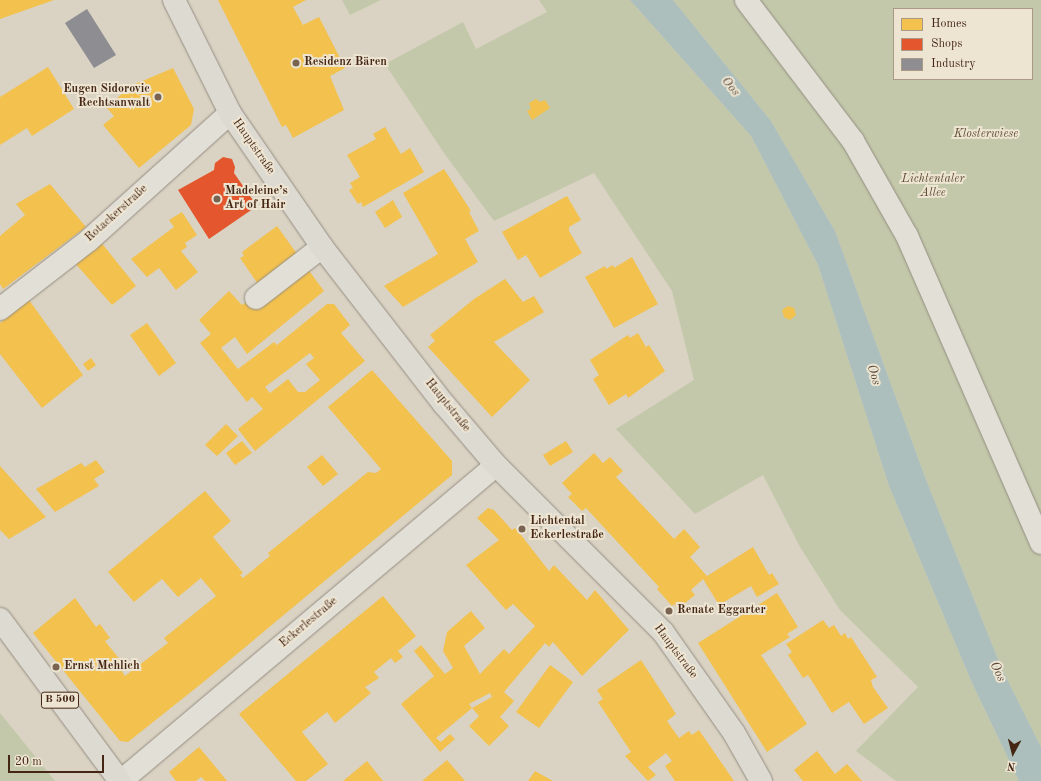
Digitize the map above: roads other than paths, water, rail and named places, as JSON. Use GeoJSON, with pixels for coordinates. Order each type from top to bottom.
{"type":"FeatureCollection","features":[{"type":"Feature","properties":{"kind":"main road","name":"Hauptstraße"},"geometry":{"type":"LineString","coordinates":[[174,0],[230,113],[322,247],[444,404],[496,465],[663,632],[734,733],[761,781]]}},
{"type":"Feature","properties":{"kind":"main road","name":"B 500"},"geometry":{"type":"LineString","coordinates":[[0,618],[120,781]]}},
{"type":"Feature","properties":{"kind":"street"},"geometry":{"type":"LineString","coordinates":[[746,0],[853,141],[907,236],[1041,543]]}},
{"type":"Feature","properties":{"kind":"street","name":"Rotackerstraße"},"geometry":{"type":"LineString","coordinates":[[0,309],[88,241],[230,113]]}},
{"type":"Feature","properties":{"kind":"street"},"geometry":{"type":"LineString","coordinates":[[256,298],[322,247]]}},
{"type":"Feature","properties":{"kind":"street","name":"Eckerlestraße"},"geometry":{"type":"LineString","coordinates":[[120,781],[496,465]]}},
{"type":"Feature","properties":{"kind":"water","name":"Oos"},"geometry":{"type":"Polygon","coordinates":[[[630,0],[673,0],[771,121],[835,231],[925,477],[1002,669],[1041,747],[1041,781],[1019,781],[972,683],[889,486],[818,265],[751,136],[630,0]]]}},
{"type":"Feature","properties":{"kind":"place","name":"Residenz Bären"},"geometry":{"type":"Point","coordinates":[296,63]}},
{"type":"Feature","properties":{"kind":"place","name":"Eugen Sidorovic Rechtsanwalt"},"geometry":{"type":"Point","coordinates":[158,97]}},
{"type":"Feature","properties":{"kind":"place","name":"Madeleine’s Art of Hair"},"geometry":{"type":"Point","coordinates":[217,199]}},
{"type":"Feature","properties":{"kind":"place","name":"Lichtental Eckerlestraße"},"geometry":{"type":"Point","coordinates":[522,529]}},
{"type":"Feature","properties":{"kind":"place","name":"Renate Eggarter"},"geometry":{"type":"Point","coordinates":[669,611]}},
{"type":"Feature","properties":{"kind":"place","name":"Ernst Mehlich"},"geometry":{"type":"Point","coordinates":[56,667]}},
{"type":"Feature","properties":{"kind":"park label","name":"Klosterwiese"},"geometry":{"type":"Point","coordinates":[986,135]}},
{"type":"Feature","properties":{"kind":"park label","name":"Lichtentaler Allee"},"geometry":{"type":"Point","coordinates":[933,187]}}]}
